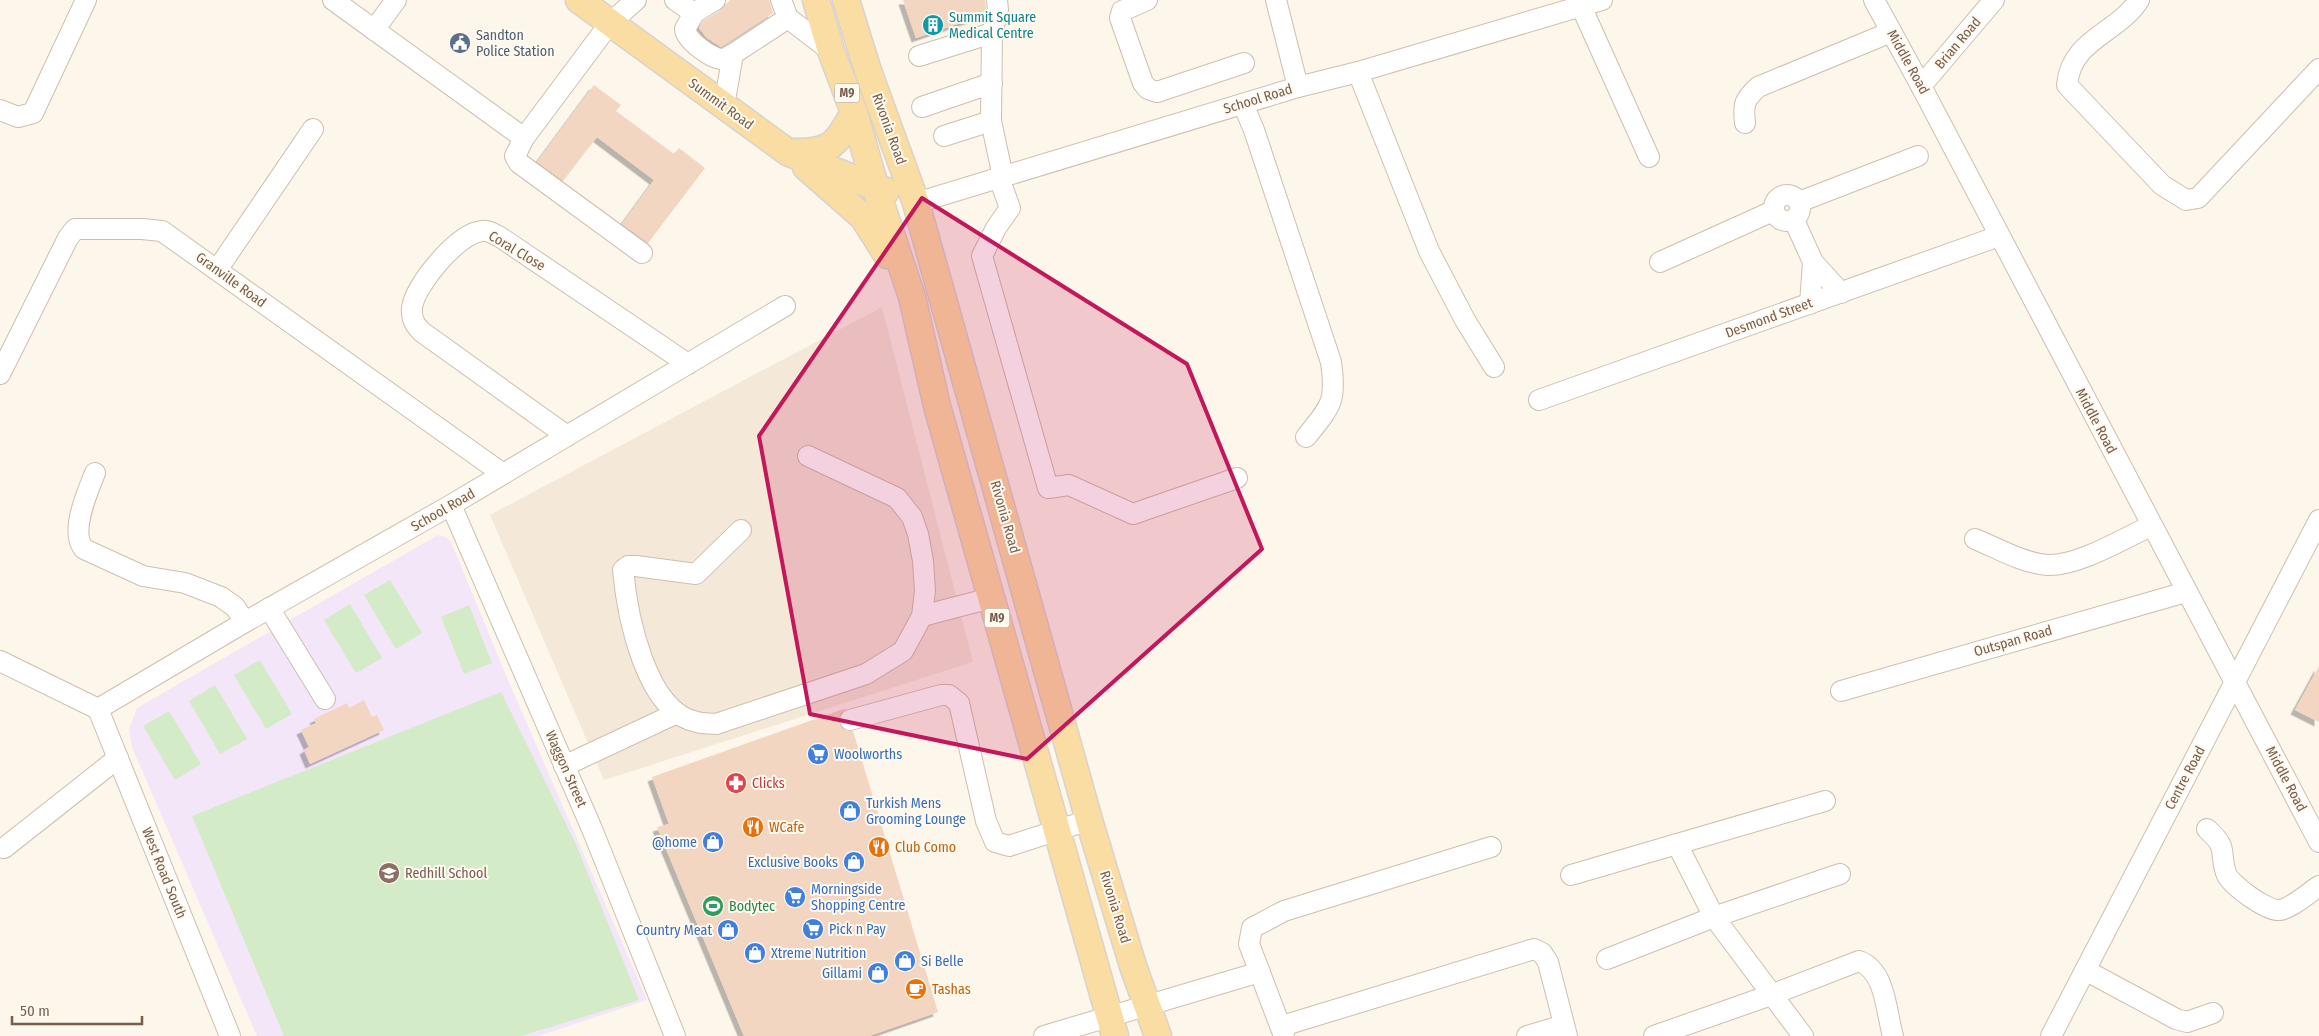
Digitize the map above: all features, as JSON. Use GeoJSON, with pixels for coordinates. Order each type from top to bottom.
{"type":"FeatureCollection","features":[{"type":"Feature","properties":{"kind":"main road","name":"Summit Road"},"geometry":{"type":"LineString","coordinates":[[579,0],[788,152],[916,203]]}},
{"type":"Feature","properties":{"kind":"main road","name":"Rivonia Road"},"geometry":{"type":"LineString","coordinates":[[816,0],[831,51],[854,112],[875,186],[912,296],[936,406],[1113,1027]]}},
{"type":"Feature","properties":{"kind":"main road","name":"Rivonia Road"},"geometry":{"type":"LineString","coordinates":[[846,0],[868,71],[916,203],[1089,820],[1158,1036]]}},
{"type":"Feature","properties":{"kind":"main road"},"geometry":{"type":"LineString","coordinates":[[788,152],[811,152],[823,149],[837,140],[854,112]]}},
{"type":"Feature","properties":{"kind":"main road"},"geometry":{"type":"LineString","coordinates":[[788,152],[854,207],[864,218],[912,296]]}},
{"type":"Feature","properties":{"kind":"street"},"geometry":{"type":"LineString","coordinates":[[0,110],[18,117],[33,113],[86,0]]}},
{"type":"Feature","properties":{"kind":"street"},"geometry":{"type":"LineString","coordinates":[[333,0],[524,138]]}},
{"type":"Feature","properties":{"kind":"street"},"geometry":{"type":"LineString","coordinates":[[374,30],[396,0]]}},
{"type":"Feature","properties":{"kind":"street"},"geometry":{"type":"LineString","coordinates":[[636,0],[610,24],[524,138],[516,151],[516,159],[642,253]]}},
{"type":"Feature","properties":{"kind":"street"},"geometry":{"type":"LineString","coordinates":[[675,0],[694,12]]}},
{"type":"Feature","properties":{"kind":"street"},"geometry":{"type":"LineString","coordinates":[[715,0],[694,12],[684,29],[687,37],[714,58],[724,59],[733,54],[784,9],[831,51]]}},
{"type":"Feature","properties":{"kind":"street"},"geometry":{"type":"LineString","coordinates":[[997,0],[998,10],[992,33],[991,121],[1001,177],[1010,208],[996,228],[982,256],[1048,488],[1069,485],[1133,514],[1237,478]]}},
{"type":"Feature","properties":{"kind":"street"},"geometry":{"type":"LineString","coordinates":[[1147,0],[1122,11],[1120,18],[1143,83],[1148,89],[1157,92],[1244,63]]}},
{"type":"Feature","properties":{"kind":"street"},"geometry":{"type":"LineString","coordinates":[[1276,0],[1298,87]]}},
{"type":"Feature","properties":{"kind":"street","name":"School Road"},"geometry":{"type":"LineString","coordinates":[[916,203],[1298,87],[1358,72],[1602,0]]}},
{"type":"Feature","properties":{"kind":"street","name":"Middle Road"},"geometry":{"type":"LineString","coordinates":[[1874,0],[2319,842]]}},
{"type":"Feature","properties":{"kind":"street","name":"Brian Road"},"geometry":{"type":"LineString","coordinates":[[1921,86],[1994,0]]}},
{"type":"Feature","properties":{"kind":"street"},"geometry":{"type":"LineString","coordinates":[[2138,0],[2128,14],[2085,46],[2068,72],[2067,85],[2162,185],[2186,200],[2198,198],[2319,69]]}},
{"type":"Feature","properties":{"kind":"street"},"geometry":{"type":"LineString","coordinates":[[1581,6],[1649,157]]}},
{"type":"Feature","properties":{"kind":"street"},"geometry":{"type":"LineString","coordinates":[[1745,123],[1746,99],[1758,87],[1891,32]]}},
{"type":"Feature","properties":{"kind":"street"},"geometry":{"type":"LineString","coordinates":[[918,56],[992,33]]}},
{"type":"Feature","properties":{"kind":"street"},"geometry":{"type":"LineString","coordinates":[[724,106],[733,54]]}},
{"type":"Feature","properties":{"kind":"street"},"geometry":{"type":"LineString","coordinates":[[1358,72],[1429,251],[1460,311],[1494,367]]}},
{"type":"Feature","properties":{"kind":"street"},"geometry":{"type":"LineString","coordinates":[[922,107],[992,83]]}},
{"type":"Feature","properties":{"kind":"street"},"geometry":{"type":"LineString","coordinates":[[1243,104],[1254,130],[1331,362],[1334,383],[1330,407],[1306,437]]}},
{"type":"Feature","properties":{"kind":"street"},"geometry":{"type":"LineString","coordinates":[[944,136],[991,121]]}},
{"type":"Feature","properties":{"kind":"street"},"geometry":{"type":"LineString","coordinates":[[216,270],[313,130]]}},
{"type":"Feature","properties":{"kind":"street"},"geometry":{"type":"LineString","coordinates":[[1797,211],[1918,156]]}},
{"type":"Feature","properties":{"kind":"street"},"geometry":{"type":"LineString","coordinates":[[1660,262],[1774,211],[1774,205],[1782,196],[1789,195],[1797,211],[1813,262],[1810,304]]}},
{"type":"Feature","properties":{"kind":"street","name":"Granville Road"},"geometry":{"type":"LineString","coordinates":[[0,374],[68,238],[75,229],[142,229],[162,232],[503,474]]}},
{"type":"Feature","properties":{"kind":"street","name":"Coral Close"},"geometry":{"type":"LineString","coordinates":[[567,436],[422,332],[414,323],[412,306],[422,285],[454,245],[468,236],[482,231],[491,232],[500,237],[688,364]]}},
{"type":"Feature","properties":{"kind":"street","name":"Desmond Street"},"geometry":{"type":"LineString","coordinates":[[1539,400],[1999,236]]}},
{"type":"Feature","properties":{"kind":"street"},"geometry":{"type":"LineString","coordinates":[[1813,262],[1841,293]]}},
{"type":"Feature","properties":{"kind":"street","name":"School Road"},"geometry":{"type":"LineString","coordinates":[[98,709],[245,622],[452,505],[785,306]]}},
{"type":"Feature","properties":{"kind":"street"},"geometry":{"type":"LineString","coordinates":[[741,530],[696,574],[636,566],[628,566],[623,570],[626,601],[642,660],[665,700],[678,713],[696,722],[716,724],[866,674],[903,651],[922,616],[925,592],[923,561],[918,534],[912,516],[897,498],[808,456]]}},
{"type":"Feature","properties":{"kind":"street"},"geometry":{"type":"LineString","coordinates":[[95,473],[81,511],[80,541],[84,548],[143,576],[185,583],[221,597],[235,607],[245,622]]}},
{"type":"Feature","properties":{"kind":"street","name":"Waggon Street"},"geometry":{"type":"LineString","coordinates":[[452,505],[604,858],[675,1036]]}},
{"type":"Feature","properties":{"kind":"street","name":"Centre Road"},"geometry":{"type":"LineString","coordinates":[[2051,1036],[2319,520]]}},
{"type":"Feature","properties":{"kind":"street"},"geometry":{"type":"LineString","coordinates":[[1975,540],[2031,562],[2048,565],[2065,563],[2080,558],[2151,526]]}},
{"type":"Feature","properties":{"kind":"street","name":"Outspan Road"},"geometry":{"type":"LineString","coordinates":[[1841,691],[2186,592]]}},
{"type":"Feature","properties":{"kind":"street"},"geometry":{"type":"LineString","coordinates":[[922,616],[991,598]]}},
{"type":"Feature","properties":{"kind":"street"},"geometry":{"type":"LineString","coordinates":[[270,608],[325,699]]}},
{"type":"Feature","properties":{"kind":"street"},"geometry":{"type":"LineString","coordinates":[[0,660],[98,709]]}},
{"type":"Feature","properties":{"kind":"street"},"geometry":{"type":"LineString","coordinates":[[850,720],[941,695],[949,695],[956,699],[964,722],[986,820],[991,837],[998,844],[1009,846],[1089,820]]}},
{"type":"Feature","properties":{"kind":"street","name":"West Road South"},"geometry":{"type":"LineString","coordinates":[[98,709],[230,1036]]}},
{"type":"Feature","properties":{"kind":"street"},"geometry":{"type":"LineString","coordinates":[[564,766],[592,751],[678,713]]}},
{"type":"Feature","properties":{"kind":"street"},"geometry":{"type":"LineString","coordinates":[[4,848],[118,758]]}},
{"type":"Feature","properties":{"kind":"street"},"geometry":{"type":"LineString","coordinates":[[1571,875],[1825,801]]}},
{"type":"Feature","properties":{"kind":"street"},"geometry":{"type":"LineString","coordinates":[[2206,829],[2220,843],[2225,872],[2229,880],[2238,889],[2273,909],[2284,909],[2319,886]]}},
{"type":"Feature","properties":{"kind":"street"},"geometry":{"type":"LineString","coordinates":[[1677,844],[1714,917],[1802,1036]]}},
{"type":"Feature","properties":{"kind":"street"},"geometry":{"type":"LineString","coordinates":[[1491,847],[1284,911],[1260,922],[1252,928],[1249,944],[1283,1031],[1534,949],[1542,953],[1548,962],[1565,1030],[1526,1036]]}},
{"type":"Feature","properties":{"kind":"street"},"geometry":{"type":"LineString","coordinates":[[1607,959],[1714,917],[1840,874]]}},
{"type":"Feature","properties":{"kind":"street"},"geometry":{"type":"LineString","coordinates":[[1654,1036],[1771,995],[1859,961],[1867,964],[1875,972],[1882,988],[1893,1036]]}},
{"type":"Feature","properties":{"kind":"street"},"geometry":{"type":"LineString","coordinates":[[2085,970],[2176,1019],[2189,1029],[2213,1013]]}},
{"type":"Feature","properties":{"kind":"street"},"geometry":{"type":"LineString","coordinates":[[1044,1036],[1113,1027],[1147,1006],[1260,972]]}},
{"type":"Feature","properties":{"kind":"highlighted area"},"geometry":{"type":"Polygon","coordinates":[[[922,198],[1187,364],[1262,549],[1027,759],[810,714],[759,436],[922,198]]]}},
{"type":"Feature","properties":{"kind":"shaded area"},"geometry":{"type":"Polygon","coordinates":[[[882,307],[973,662],[604,780],[490,515],[882,307]]]}},
{"type":"Feature","properties":{"kind":"shaded area","name":"Redhill School"},"geometry":{"type":"Polygon","coordinates":[[[438,535],[446,537],[451,542],[505,673],[647,1000],[539,1036],[257,1036],[132,747],[129,730],[137,708],[438,535]]]}},
{"type":"Feature","properties":{"kind":"green space"},"geometry":{"type":"Polygon","coordinates":[[[390,580],[422,633],[396,649],[364,595],[390,580]]]}},
{"type":"Feature","properties":{"kind":"green space"},"geometry":{"type":"Polygon","coordinates":[[[350,604],[382,658],[356,673],[324,620],[350,604]]]}},
{"type":"Feature","properties":{"kind":"green space"},"geometry":{"type":"Polygon","coordinates":[[[469,605],[492,663],[464,674],[441,617],[469,605]]]}},
{"type":"Feature","properties":{"kind":"green space"},"geometry":{"type":"Polygon","coordinates":[[[260,660],[292,714],[266,729],[234,675],[260,660]]]}},
{"type":"Feature","properties":{"kind":"green space"},"geometry":{"type":"Polygon","coordinates":[[[215,685],[247,739],[220,754],[189,701],[215,685]]]}},
{"type":"Feature","properties":{"kind":"green space","name":"Redhill School"},"geometry":{"type":"Polygon","coordinates":[[[501,692],[575,842],[639,1000],[521,1036],[284,1036],[192,816],[501,692]]]}},
{"type":"Feature","properties":{"kind":"green space"},"geometry":{"type":"Polygon","coordinates":[[[169,711],[201,764],[175,780],[143,726],[169,711]]]}},
{"type":"Feature","properties":{"kind":"building"},"geometry":{"type":"Polygon","coordinates":[[[730,0],[769,0],[773,13],[721,47],[707,38],[699,28],[703,21],[721,10],[730,0]]]}},
{"type":"Feature","properties":{"kind":"building","name":"Summit Square Medical Centre"},"geometry":{"type":"Polygon","coordinates":[[[903,0],[985,0],[986,9],[984,15],[916,38],[903,0]]]}},
{"type":"Feature","properties":{"kind":"building"},"geometry":{"type":"Polygon","coordinates":[[[594,85],[621,105],[616,111],[674,154],[679,148],[705,168],[648,243],[622,224],[654,180],[597,137],[563,181],[537,162],[594,85]]]}},
{"type":"Feature","properties":{"kind":"building"},"geometry":{"type":"Polygon","coordinates":[[[2319,666],[2319,722],[2295,710],[2319,666]]]}},
{"type":"Feature","properties":{"kind":"building"},"geometry":{"type":"Polygon","coordinates":[[[364,700],[372,717],[377,715],[384,730],[310,764],[304,750],[309,747],[301,730],[316,723],[314,719],[347,703],[349,708],[364,700]]]}},
{"type":"Feature","properties":{"kind":"building","name":"Morningside Shopping Centre"},"geometry":{"type":"Polygon","coordinates":[[[846,708],[839,717],[839,724],[847,731],[853,731],[938,1012],[869,1036],[744,1036],[657,827],[669,824],[652,777],[846,708]]]}},
{"type":"Feature","properties":{"kind":"place","name":"Summit Square Medical Centre"},"geometry":{"type":"Point","coordinates":[933,25]}},
{"type":"Feature","properties":{"kind":"place","name":"Sandton Police Station"},"geometry":{"type":"Point","coordinates":[460,43]}},
{"type":"Feature","properties":{"kind":"place","name":"Woolworths"},"geometry":{"type":"Point","coordinates":[818,754]}},
{"type":"Feature","properties":{"kind":"place","name":"Clicks"},"geometry":{"type":"Point","coordinates":[736,783]}},
{"type":"Feature","properties":{"kind":"place","name":"Turkish Mens Grooming Lounge"},"geometry":{"type":"Point","coordinates":[850,811]}},
{"type":"Feature","properties":{"kind":"place","name":"WCafe"},"geometry":{"type":"Point","coordinates":[753,827]}},
{"type":"Feature","properties":{"kind":"place","name":"@home"},"geometry":{"type":"Point","coordinates":[713,842]}},
{"type":"Feature","properties":{"kind":"place","name":"Club Como"},"geometry":{"type":"Point","coordinates":[879,847]}},
{"type":"Feature","properties":{"kind":"place","name":"Exclusive Books"},"geometry":{"type":"Point","coordinates":[854,862]}},
{"type":"Feature","properties":{"kind":"place","name":"Redhill School"},"geometry":{"type":"Point","coordinates":[389,873]}},
{"type":"Feature","properties":{"kind":"place","name":"Morningside Shopping Centre"},"geometry":{"type":"Point","coordinates":[795,897]}},
{"type":"Feature","properties":{"kind":"place","name":"Bodytec"},"geometry":{"type":"Point","coordinates":[713,906]}},
{"type":"Feature","properties":{"kind":"place","name":"Pick n Pay"},"geometry":{"type":"Point","coordinates":[813,929]}},
{"type":"Feature","properties":{"kind":"place","name":"Country Meat"},"geometry":{"type":"Point","coordinates":[728,930]}},
{"type":"Feature","properties":{"kind":"place","name":"Xtreme Nutrition"},"geometry":{"type":"Point","coordinates":[755,953]}},
{"type":"Feature","properties":{"kind":"place","name":"Si Belle"},"geometry":{"type":"Point","coordinates":[905,961]}},
{"type":"Feature","properties":{"kind":"place","name":"Gillami"},"geometry":{"type":"Point","coordinates":[878,973]}},
{"type":"Feature","properties":{"kind":"place","name":"Tashas"},"geometry":{"type":"Point","coordinates":[916,989]}}]}
